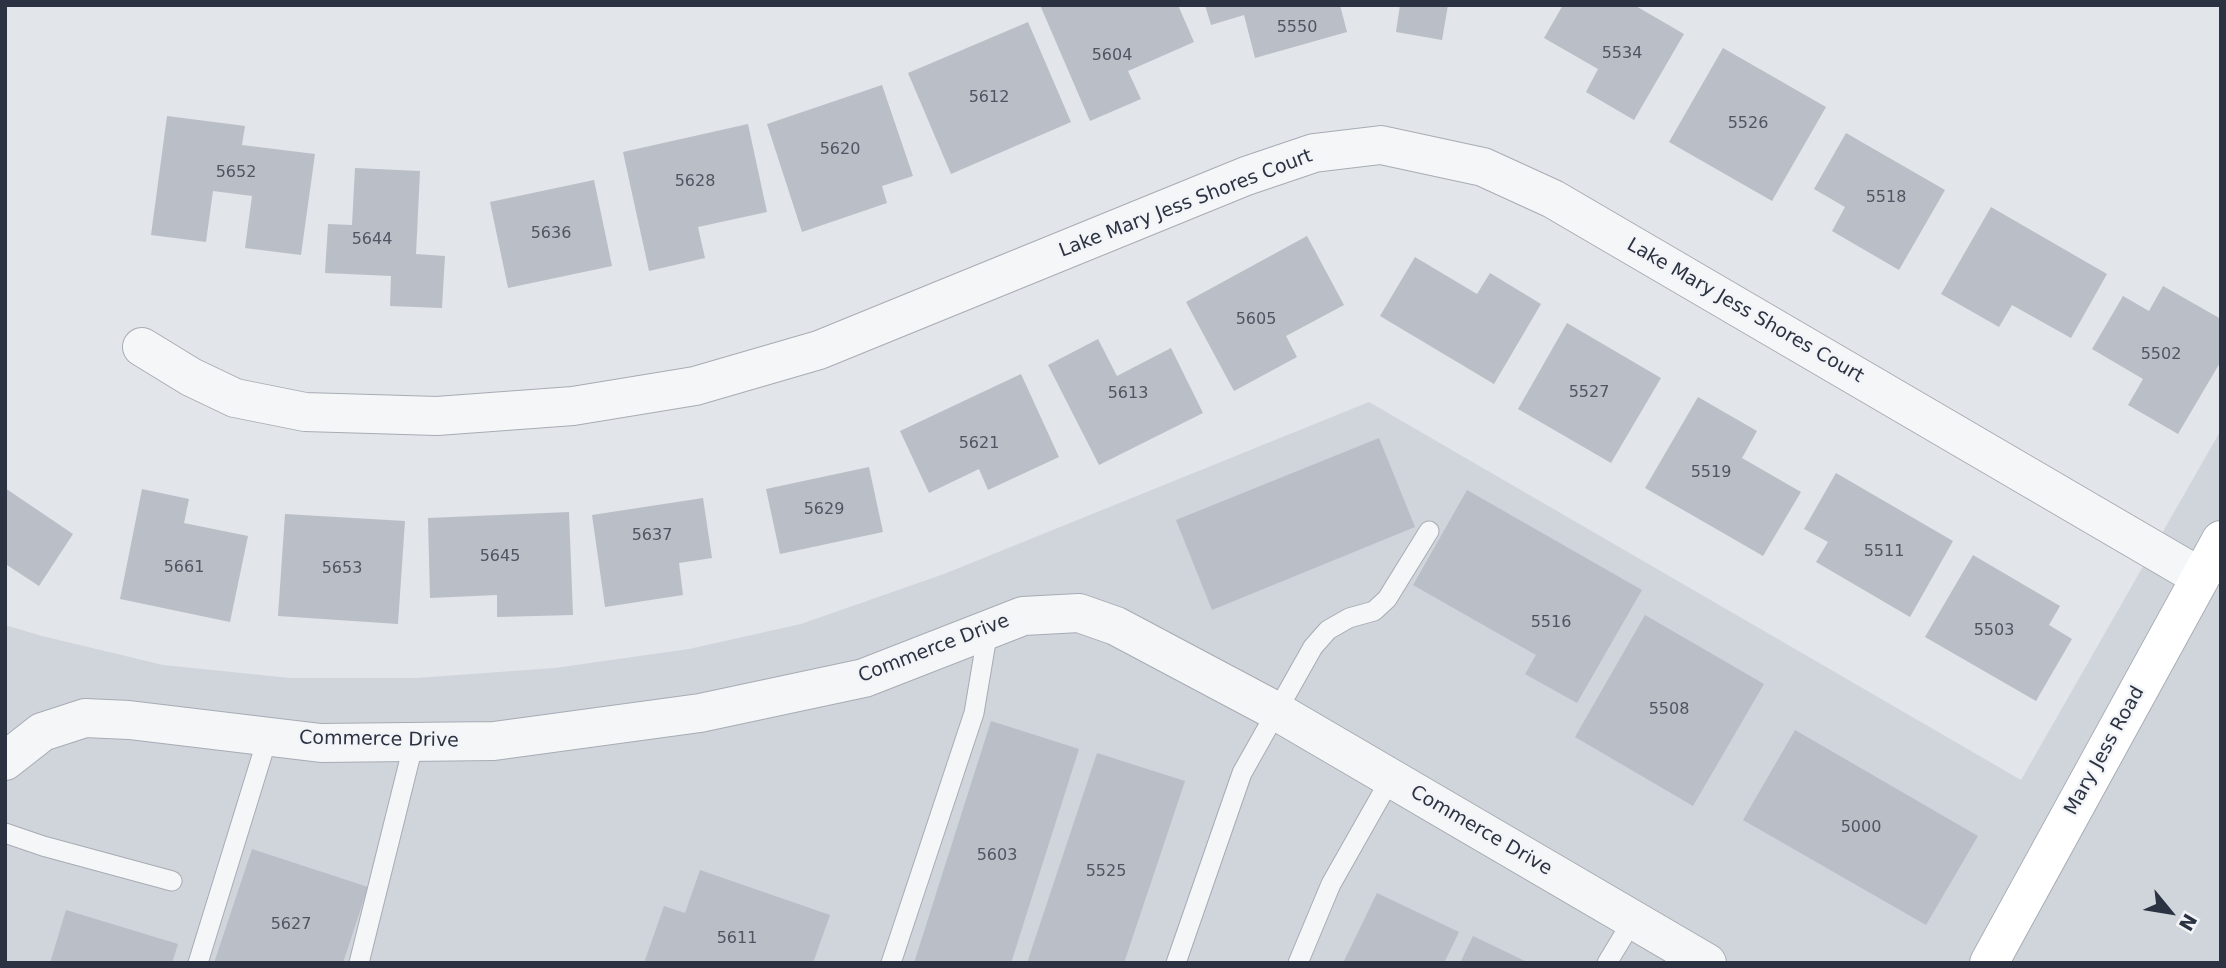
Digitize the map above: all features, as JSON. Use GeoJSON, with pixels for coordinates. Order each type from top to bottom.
{"type":"FeatureCollection","features":[{"type":"Feature","properties":{"kind":"street","name":"Lake Mary Jess Shores Court"},"geometry":{"type":"LineString","coordinates":[[142,347],[191,377],[235,398],[305,412],[437,416],[587,404],[695,386],[820,350],[1246,176],[1314,153],[1381,145],[1483,167],[1553,199],[2200,577]]}},
{"type":"Feature","properties":{"kind":"street","name":"Mary Jess Road"},"geometry":{"type":"LineString","coordinates":[[1989,963],[2221,540]]}},
{"type":"Feature","properties":{"kind":"street","name":"Commerce Drive"},"geometry":{"type":"LineString","coordinates":[[5,761],[42,732],[85,718],[129,720],[321,743],[494,741],[700,713],[864,678],[1023,616],[1079,613],[1116,626],[1276,711],[1707,963]]}},
{"type":"Feature","properties":{"kind":"lane"},"geometry":{"type":"LineString","coordinates":[[1176,963],[1241,773],[1312,647],[1328,629],[1349,618],[1374,611],[1387,599],[1429,531]]}},
{"type":"Feature","properties":{"kind":"lane"},"geometry":{"type":"LineString","coordinates":[[891,963],[974,713],[988,630]]}},
{"type":"Feature","properties":{"kind":"lane"},"geometry":{"type":"LineString","coordinates":[[198,963],[268,736]]}},
{"type":"Feature","properties":{"kind":"lane"},"geometry":{"type":"LineString","coordinates":[[359,963],[414,742]]}},
{"type":"Feature","properties":{"kind":"lane"},"geometry":{"type":"LineString","coordinates":[[1298,963],[1331,884],[1391,778]]}},
{"type":"Feature","properties":{"kind":"lane"},"geometry":{"type":"LineString","coordinates":[[5,833],[172,881]]}},
{"type":"Feature","properties":{"kind":"lane"},"geometry":{"type":"LineString","coordinates":[[1608,963],[1633,919]]}},
{"type":"Feature","properties":{"kind":"shaded area"},"geometry":{"type":"Polygon","coordinates":[[[1369,402],[2021,780],[2221,430],[2221,963],[5,963],[5,625],[163,665],[290,678],[416,678],[555,668],[689,649],[801,624],[944,574],[1369,402]]]}},
{"type":"Feature","properties":{"kind":"building"},"geometry":{"type":"Polygon","coordinates":[[[1040,5],[1178,5],[1194,42],[1128,71],[1141,99],[1090,121],[1040,5]]]}},
{"type":"Feature","properties":{"kind":"building"},"geometry":{"type":"Polygon","coordinates":[[[1205,5],[1340,5],[1347,32],[1255,58],[1244,15],[1211,25],[1205,5]]]}},
{"type":"Feature","properties":{"kind":"building"},"geometry":{"type":"Polygon","coordinates":[[[1400,5],[1448,5],[1442,40],[1396,32],[1400,5]]]}},
{"type":"Feature","properties":{"kind":"building"},"geometry":{"type":"Polygon","coordinates":[[[1563,5],[1634,5],[1684,34],[1634,120],[1586,92],[1598,69],[1544,38],[1563,5]]]}},
{"type":"Feature","properties":{"kind":"building"},"geometry":{"type":"Polygon","coordinates":[[[1028,22],[1071,122],[951,174],[908,73],[1028,22]]]}},
{"type":"Feature","properties":{"kind":"building"},"geometry":{"type":"Polygon","coordinates":[[[1723,48],[1826,107],[1772,201],[1669,142],[1723,48]]]}},
{"type":"Feature","properties":{"kind":"building"},"geometry":{"type":"Polygon","coordinates":[[[882,85],[913,176],[882,186],[887,203],[802,232],[767,124],[882,85]]]}},
{"type":"Feature","properties":{"kind":"building"},"geometry":{"type":"Polygon","coordinates":[[[167,116],[245,126],[242,145],[315,154],[301,255],[245,248],[252,196],[213,191],[206,242],[151,235],[167,116]]]}},
{"type":"Feature","properties":{"kind":"building"},"geometry":{"type":"Polygon","coordinates":[[[748,124],[767,212],[698,227],[705,258],[649,271],[623,152],[748,124]]]}},
{"type":"Feature","properties":{"kind":"building"},"geometry":{"type":"Polygon","coordinates":[[[1846,133],[1945,190],[1899,270],[1832,231],[1845,207],[1814,189],[1846,133]]]}},
{"type":"Feature","properties":{"kind":"building"},"geometry":{"type":"Polygon","coordinates":[[[355,168],[420,171],[416,254],[445,256],[442,308],[390,306],[391,276],[325,273],[328,224],[352,225],[355,168]]]}},
{"type":"Feature","properties":{"kind":"building"},"geometry":{"type":"Polygon","coordinates":[[[594,180],[612,266],[508,288],[490,202],[594,180]]]}},
{"type":"Feature","properties":{"kind":"building"},"geometry":{"type":"Polygon","coordinates":[[[1991,207],[2107,274],[2071,338],[2012,305],[1999,327],[1941,294],[1991,207]]]}},
{"type":"Feature","properties":{"kind":"building"},"geometry":{"type":"Polygon","coordinates":[[[1307,236],[1344,305],[1286,336],[1297,357],[1234,391],[1186,302],[1307,236]]]}},
{"type":"Feature","properties":{"kind":"building"},"geometry":{"type":"Polygon","coordinates":[[[1415,257],[1477,294],[1490,273],[1541,304],[1494,384],[1380,316],[1415,257]]]}},
{"type":"Feature","properties":{"kind":"building"},"geometry":{"type":"Polygon","coordinates":[[[2163,286],[2221,319],[2221,361],[2178,434],[2128,405],[2143,379],[2092,349],[2123,296],[2149,311],[2163,286]]]}},
{"type":"Feature","properties":{"kind":"building"},"geometry":{"type":"Polygon","coordinates":[[[1567,323],[1661,378],[1611,463],[1518,409],[1567,323]]]}},
{"type":"Feature","properties":{"kind":"building"},"geometry":{"type":"Polygon","coordinates":[[[1098,339],[1117,376],[1171,348],[1203,413],[1099,465],[1048,365],[1098,339]]]}},
{"type":"Feature","properties":{"kind":"building"},"geometry":{"type":"Polygon","coordinates":[[[1021,374],[1059,457],[988,490],[979,469],[929,493],[900,431],[1021,374]]]}},
{"type":"Feature","properties":{"kind":"building"},"geometry":{"type":"Polygon","coordinates":[[[1698,397],[1757,431],[1742,458],[1801,492],[1763,556],[1645,488],[1698,397]]]}},
{"type":"Feature","properties":{"kind":"building"},"geometry":{"type":"Polygon","coordinates":[[[1379,438],[1415,527],[1212,610],[1176,520],[1379,438]]]}},
{"type":"Feature","properties":{"kind":"building"},"geometry":{"type":"Polygon","coordinates":[[[869,467],[883,532],[780,554],[766,489],[869,467]]]}},
{"type":"Feature","properties":{"kind":"building"},"geometry":{"type":"Polygon","coordinates":[[[1836,473],[1953,541],[1910,617],[1816,562],[1828,542],[1804,529],[1836,473]]]}},
{"type":"Feature","properties":{"kind":"building"},"geometry":{"type":"Polygon","coordinates":[[[5,488],[73,534],[39,586],[7,565],[5,567],[5,488]]]}},
{"type":"Feature","properties":{"kind":"building"},"geometry":{"type":"Polygon","coordinates":[[[142,489],[189,499],[184,523],[248,536],[230,622],[120,599],[142,489]]]}},
{"type":"Feature","properties":{"kind":"building"},"geometry":{"type":"Polygon","coordinates":[[[1467,490],[1642,590],[1577,703],[1525,674],[1536,655],[1413,585],[1467,490]]]}},
{"type":"Feature","properties":{"kind":"building"},"geometry":{"type":"Polygon","coordinates":[[[703,498],[712,558],[679,563],[683,595],[605,607],[592,515],[703,498]]]}},
{"type":"Feature","properties":{"kind":"building"},"geometry":{"type":"Polygon","coordinates":[[[569,512],[573,615],[497,617],[497,595],[430,598],[428,518],[569,512]]]}},
{"type":"Feature","properties":{"kind":"building"},"geometry":{"type":"Polygon","coordinates":[[[285,514],[405,521],[398,624],[278,616],[285,514]]]}},
{"type":"Feature","properties":{"kind":"building"},"geometry":{"type":"Polygon","coordinates":[[[1973,555],[2060,606],[2049,625],[2072,639],[2036,701],[1925,637],[1973,555]]]}},
{"type":"Feature","properties":{"kind":"building"},"geometry":{"type":"Polygon","coordinates":[[[1645,615],[1764,684],[1693,806],[1575,737],[1645,615]]]}},
{"type":"Feature","properties":{"kind":"building"},"geometry":{"type":"Polygon","coordinates":[[[991,721],[1079,749],[1011,963],[914,963],[991,721]]]}},
{"type":"Feature","properties":{"kind":"building"},"geometry":{"type":"Polygon","coordinates":[[[1795,730],[1978,836],[1926,925],[1743,820],[1795,730]]]}},
{"type":"Feature","properties":{"kind":"building"},"geometry":{"type":"Polygon","coordinates":[[[1097,753],[1185,781],[1124,963],[1027,963],[1097,753]]]}},
{"type":"Feature","properties":{"kind":"building"},"geometry":{"type":"Polygon","coordinates":[[[252,849],[368,887],[343,963],[214,963],[252,849]]]}},
{"type":"Feature","properties":{"kind":"building"},"geometry":{"type":"Polygon","coordinates":[[[700,870],[830,915],[813,963],[644,963],[664,906],[685,913],[700,870]]]}},
{"type":"Feature","properties":{"kind":"building"},"geometry":{"type":"Polygon","coordinates":[[[1377,893],[1459,932],[1444,963],[1343,963],[1377,893]]]}},
{"type":"Feature","properties":{"kind":"building"},"geometry":{"type":"Polygon","coordinates":[[[66,910],[178,944],[172,963],[50,963],[66,910]]]}},
{"type":"Feature","properties":{"kind":"building"},"geometry":{"type":"Polygon","coordinates":[[[1473,936],[1529,963],[1460,963],[1473,936]]]}}]}
